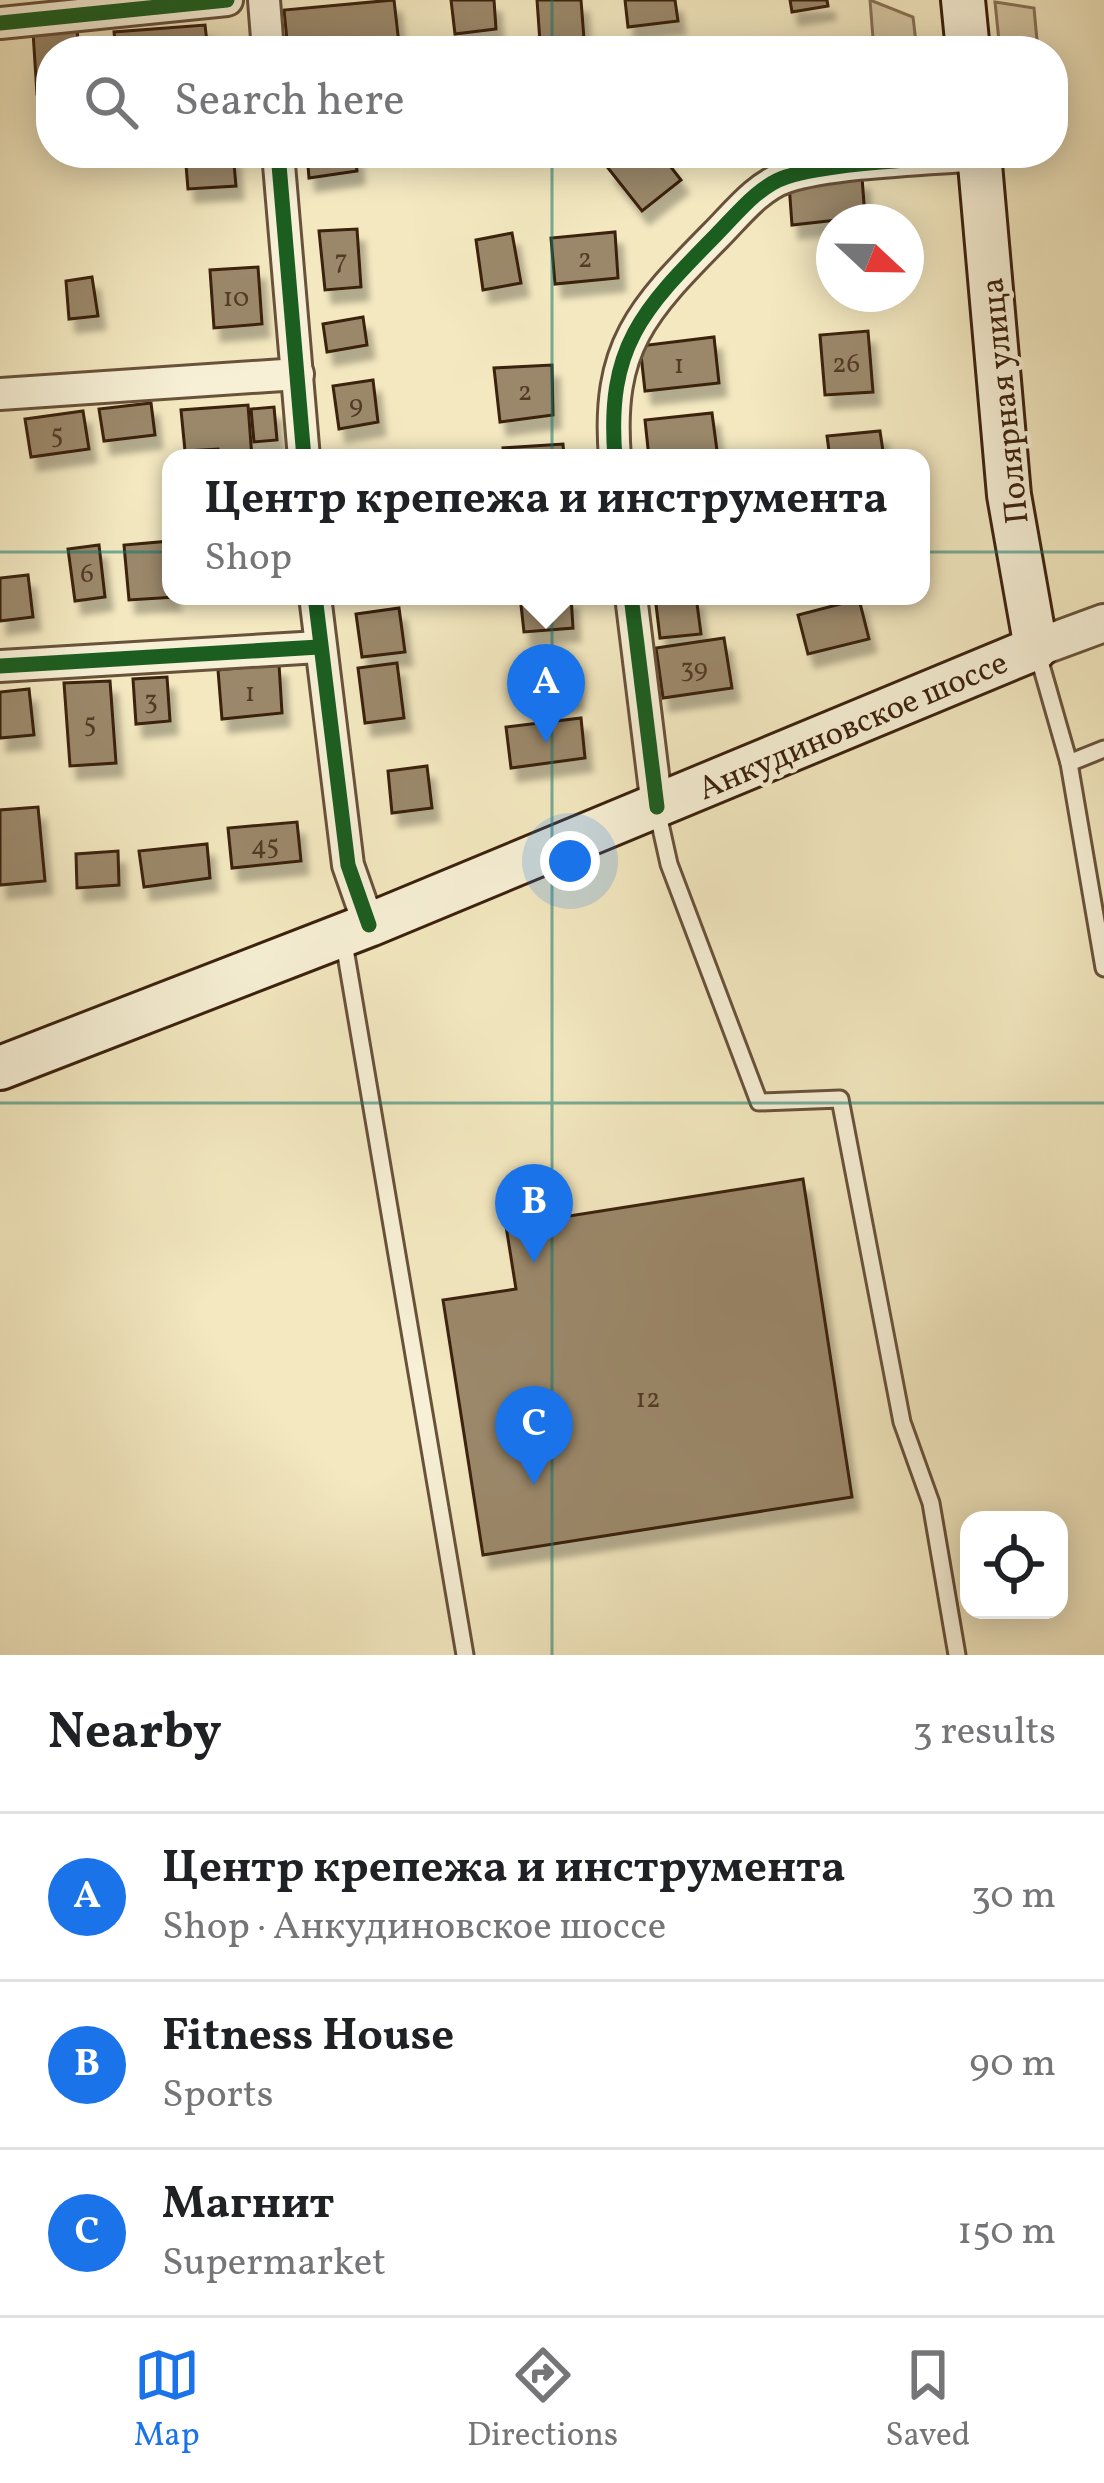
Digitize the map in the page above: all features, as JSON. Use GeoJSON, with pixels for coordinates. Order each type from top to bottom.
{"type":"FeatureCollection","features":[{"type":"Feature","properties":{"kind":"main road"},"geometry":{"type":"LineString","coordinates":[[963,0],[967,36]]}},
{"type":"Feature","properties":{"kind":"main road","name":"Полярная улица"},"geometry":{"type":"LineString","coordinates":[[980,168],[1010,494],[1036,648]]}},
{"type":"Feature","properties":{"kind":"main road","name":"Анкудиновское шоссе"},"geometry":{"type":"LineString","coordinates":[[0,1068],[356,930],[1036,648]]}},
{"type":"Feature","properties":{"kind":"street"},"geometry":{"type":"LineString","coordinates":[[0,23],[227,0]]}},
{"type":"Feature","properties":{"kind":"street"},"geometry":{"type":"LineString","coordinates":[[263,0],[267,36]]}},
{"type":"Feature","properties":{"kind":"street"},"geometry":{"type":"LineString","coordinates":[[279,168],[303,449]]}},
{"type":"Feature","properties":{"kind":"street"},"geometry":{"type":"LineString","coordinates":[[615,449],[612,389],[625,342],[653,298],[753,197],[785,177],[861,168]]}},
{"type":"Feature","properties":{"kind":"street"},"geometry":{"type":"LineString","coordinates":[[0,394],[298,374]]}},
{"type":"Feature","properties":{"kind":"street"},"geometry":{"type":"LineString","coordinates":[[316,605],[356,930]]}},
{"type":"Feature","properties":{"kind":"street"},"geometry":{"type":"LineString","coordinates":[[632,605],[657,807]]}},
{"type":"Feature","properties":{"kind":"street","name":"Анкудиновское шоссе"},"geometry":{"type":"LineString","coordinates":[[1036,648],[1104,623]]}},
{"type":"Feature","properties":{"kind":"street"},"geometry":{"type":"LineString","coordinates":[[0,666],[319,647]]}},
{"type":"Feature","properties":{"kind":"lane"},"geometry":{"type":"LineString","coordinates":[[1036,648],[1069,763],[1104,968]]}},
{"type":"Feature","properties":{"kind":"lane"},"geometry":{"type":"LineString","coordinates":[[1069,763],[1104,749]]}},
{"type":"Feature","properties":{"kind":"lane"},"geometry":{"type":"LineString","coordinates":[[657,807],[669,864],[759,1102],[840,1099],[902,1422],[931,1503],[957,1655]]}},
{"type":"Feature","properties":{"kind":"lane"},"geometry":{"type":"LineString","coordinates":[[356,930],[466,1655]]}},
{"type":"Feature","properties":{"kind":"shaded area"},"geometry":{"type":"Polygon","coordinates":[[[870,0],[913,17],[915,36],[873,36],[870,0]]]}},
{"type":"Feature","properties":{"kind":"shaded area"},"geometry":{"type":"Polygon","coordinates":[[[995,2],[1034,8],[1037,36],[998,36],[995,2]]]}},
{"type":"Feature","properties":{"kind":"building"},"geometry":{"type":"Polygon","coordinates":[[[394,0],[398,36],[287,36],[284,10],[394,0]]]}},
{"type":"Feature","properties":{"kind":"building"},"geometry":{"type":"Polygon","coordinates":[[[451,0],[494,0],[496,29],[455,34],[451,0]]]}},
{"type":"Feature","properties":{"kind":"building"},"geometry":{"type":"Polygon","coordinates":[[[537,0],[581,0],[584,36],[540,36],[537,0]]]}},
{"type":"Feature","properties":{"kind":"building"},"geometry":{"type":"Polygon","coordinates":[[[625,0],[675,0],[678,21],[628,27],[625,0]]]}},
{"type":"Feature","properties":{"kind":"building"},"geometry":{"type":"Polygon","coordinates":[[[790,0],[827,0],[828,6],[792,12],[790,0]]]}},
{"type":"Feature","properties":{"kind":"building"},"geometry":{"type":"Polygon","coordinates":[[[205,25],[206,36],[114,36],[114,32],[205,25]]]}},
{"type":"Feature","properties":{"kind":"building"},"geometry":{"type":"Polygon","coordinates":[[[77,29],[78,36],[36,36],[36,78],[33,32],[77,29]]]}},
{"type":"Feature","properties":{"kind":"building"},"geometry":{"type":"Polygon","coordinates":[[[186,168],[234,168],[236,186],[188,189],[186,168]]]}},
{"type":"Feature","properties":{"kind":"building"},"geometry":{"type":"Polygon","coordinates":[[[308,168],[357,168],[357,171],[309,178],[308,168]]]}},
{"type":"Feature","properties":{"kind":"building"},"geometry":{"type":"Polygon","coordinates":[[[608,168],[672,168],[681,180],[642,211],[608,168]]]}},
{"type":"Feature","properties":{"kind":"building"},"geometry":{"type":"Polygon","coordinates":[[[862,177],[864,204],[816,204],[816,222],[792,225],[789,184],[862,177]]]}},
{"type":"Feature","properties":{"kind":"building"},"geometry":{"type":"Polygon","coordinates":[[[357,229],[361,287],[325,290],[319,231],[357,229]]]}},
{"type":"Feature","properties":{"kind":"building"},"geometry":{"type":"Polygon","coordinates":[[[615,232],[618,278],[555,284],[551,238],[615,232]]]}},
{"type":"Feature","properties":{"kind":"building"},"geometry":{"type":"Polygon","coordinates":[[[512,233],[521,283],[483,290],[476,240],[512,233]]]}},
{"type":"Feature","properties":{"kind":"building"},"geometry":{"type":"Polygon","coordinates":[[[258,267],[262,324],[214,328],[210,270],[258,267]]]}},
{"type":"Feature","properties":{"kind":"building"},"geometry":{"type":"Polygon","coordinates":[[[92,277],[98,316],[69,319],[66,281],[92,277]]]}},
{"type":"Feature","properties":{"kind":"building"},"geometry":{"type":"Polygon","coordinates":[[[363,317],[367,345],[327,352],[323,324],[363,317]]]}},
{"type":"Feature","properties":{"kind":"building"},"geometry":{"type":"Polygon","coordinates":[[[868,331],[873,392],[825,395],[820,335],[868,331]]]}},
{"type":"Feature","properties":{"kind":"building"},"geometry":{"type":"Polygon","coordinates":[[[714,337],[719,383],[645,391],[640,346],[714,337]]]}},
{"type":"Feature","properties":{"kind":"building"},"geometry":{"type":"Polygon","coordinates":[[[552,365],[553,415],[500,422],[494,368],[552,365]]]}},
{"type":"Feature","properties":{"kind":"building"},"geometry":{"type":"Polygon","coordinates":[[[373,380],[378,422],[339,429],[333,386],[373,380]]]}},
{"type":"Feature","properties":{"kind":"building"},"geometry":{"type":"Polygon","coordinates":[[[151,403],[155,435],[104,441],[99,409],[151,403]]]}},
{"type":"Feature","properties":{"kind":"building"},"geometry":{"type":"Polygon","coordinates":[[[248,405],[251,449],[185,449],[181,410],[248,405]]]}},
{"type":"Feature","properties":{"kind":"building"},"geometry":{"type":"Polygon","coordinates":[[[274,407],[277,440],[254,442],[251,409],[274,407]]]}},
{"type":"Feature","properties":{"kind":"building"},"geometry":{"type":"Polygon","coordinates":[[[83,411],[89,449],[31,457],[25,419],[83,411]]]}},
{"type":"Feature","properties":{"kind":"building"},"geometry":{"type":"Polygon","coordinates":[[[712,413],[717,449],[648,449],[645,420],[712,413]]]}},
{"type":"Feature","properties":{"kind":"building"},"geometry":{"type":"Polygon","coordinates":[[[880,431],[883,449],[829,449],[827,436],[880,431]]]}},
{"type":"Feature","properties":{"kind":"building"},"geometry":{"type":"Polygon","coordinates":[[[563,444],[563,449],[503,449],[563,444]]]}},
{"type":"Feature","properties":{"kind":"building"},"geometry":{"type":"Polygon","coordinates":[[[162,542],[162,598],[129,600],[124,545],[162,542]]]}},
{"type":"Feature","properties":{"kind":"building"},"geometry":{"type":"Polygon","coordinates":[[[99,545],[105,597],[75,601],[68,549],[99,545]]]}},
{"type":"Feature","properties":{"kind":"building"},"geometry":{"type":"Polygon","coordinates":[[[28,575],[33,617],[0,621],[0,578],[28,575]]]}},
{"type":"Feature","properties":{"kind":"building"},"geometry":{"type":"Polygon","coordinates":[[[521,605],[572,605],[573,628],[524,632],[521,605]]]}},
{"type":"Feature","properties":{"kind":"building"},"geometry":{"type":"Polygon","coordinates":[[[656,605],[697,605],[701,634],[660,638],[656,605]]]}},
{"type":"Feature","properties":{"kind":"building"},"geometry":{"type":"Polygon","coordinates":[[[836,605],[860,605],[869,639],[808,654],[798,615],[836,605]]]}},
{"type":"Feature","properties":{"kind":"building"},"geometry":{"type":"Polygon","coordinates":[[[399,608],[405,652],[362,657],[356,614],[399,608]]]}},
{"type":"Feature","properties":{"kind":"building"},"geometry":{"type":"Polygon","coordinates":[[[724,638],[732,688],[663,698],[656,648],[724,638]]]}},
{"type":"Feature","properties":{"kind":"building"},"geometry":{"type":"Polygon","coordinates":[[[574,660],[576,697],[527,702],[523,664],[574,660]]]}},
{"type":"Feature","properties":{"kind":"building"},"geometry":{"type":"Polygon","coordinates":[[[397,663],[404,718],[365,723],[358,668],[397,663]]]}},
{"type":"Feature","properties":{"kind":"building"},"geometry":{"type":"Polygon","coordinates":[[[279,664],[282,713],[222,719],[218,670],[279,664]]]}},
{"type":"Feature","properties":{"kind":"building"},"geometry":{"type":"Polygon","coordinates":[[[167,677],[170,721],[136,724],[133,679],[167,677]]]}},
{"type":"Feature","properties":{"kind":"building"},"geometry":{"type":"Polygon","coordinates":[[[110,681],[116,763],[70,766],[64,683],[110,681]]]}},
{"type":"Feature","properties":{"kind":"building"},"geometry":{"type":"Polygon","coordinates":[[[29,689],[34,735],[0,738],[0,692],[29,689]]]}},
{"type":"Feature","properties":{"kind":"building"},"geometry":{"type":"Polygon","coordinates":[[[581,718],[585,758],[511,768],[506,727],[581,718]]]}},
{"type":"Feature","properties":{"kind":"building"},"geometry":{"type":"Polygon","coordinates":[[[427,766],[432,808],[392,813],[388,771],[427,766]]]}},
{"type":"Feature","properties":{"kind":"building"},"geometry":{"type":"Polygon","coordinates":[[[38,807],[45,881],[0,885],[0,810],[38,807]]]}},
{"type":"Feature","properties":{"kind":"building"},"geometry":{"type":"Polygon","coordinates":[[[297,822],[301,861],[232,868],[228,828],[297,822]]]}},
{"type":"Feature","properties":{"kind":"building"},"geometry":{"type":"Polygon","coordinates":[[[207,844],[210,878],[144,887],[139,851],[207,844]]]}},
{"type":"Feature","properties":{"kind":"building"},"geometry":{"type":"Polygon","coordinates":[[[118,851],[119,885],[77,888],[76,854],[118,851]]]}},
{"type":"Feature","properties":{"kind":"building"},"geometry":{"type":"Polygon","coordinates":[[[803,1179],[852,1497],[483,1555],[443,1300],[516,1289],[506,1226],[803,1179]]]}},
{"type":"Feature","properties":{"kind":"cycle path"},"geometry":{"type":"LineString","coordinates":[[0,23],[227,0]]}},
{"type":"Feature","properties":{"kind":"cycle path"},"geometry":{"type":"LineString","coordinates":[[279,168],[303,449]]}},
{"type":"Feature","properties":{"kind":"cycle path"},"geometry":{"type":"LineString","coordinates":[[615,449],[623,358],[649,309],[757,194],[786,177],[828,168]]}},
{"type":"Feature","properties":{"kind":"cycle path"},"geometry":{"type":"LineString","coordinates":[[316,605],[348,865],[369,925]]}},
{"type":"Feature","properties":{"kind":"cycle path"},"geometry":{"type":"LineString","coordinates":[[632,605],[657,807]]}},
{"type":"Feature","properties":{"kind":"cycle path"},"geometry":{"type":"LineString","coordinates":[[0,666],[319,647]]}},
{"type":"Feature","properties":{"kind":"place","name":"Центр крепежа и инструмента"},"geometry":{"type":"Point","coordinates":[546,743]}},
{"type":"Feature","properties":{"kind":"place","name":"Fitness House"},"geometry":{"type":"Point","coordinates":[534,1263]}},
{"type":"Feature","properties":{"kind":"place","name":"Магнит"},"geometry":{"type":"Point","coordinates":[534,1485]}}]}
